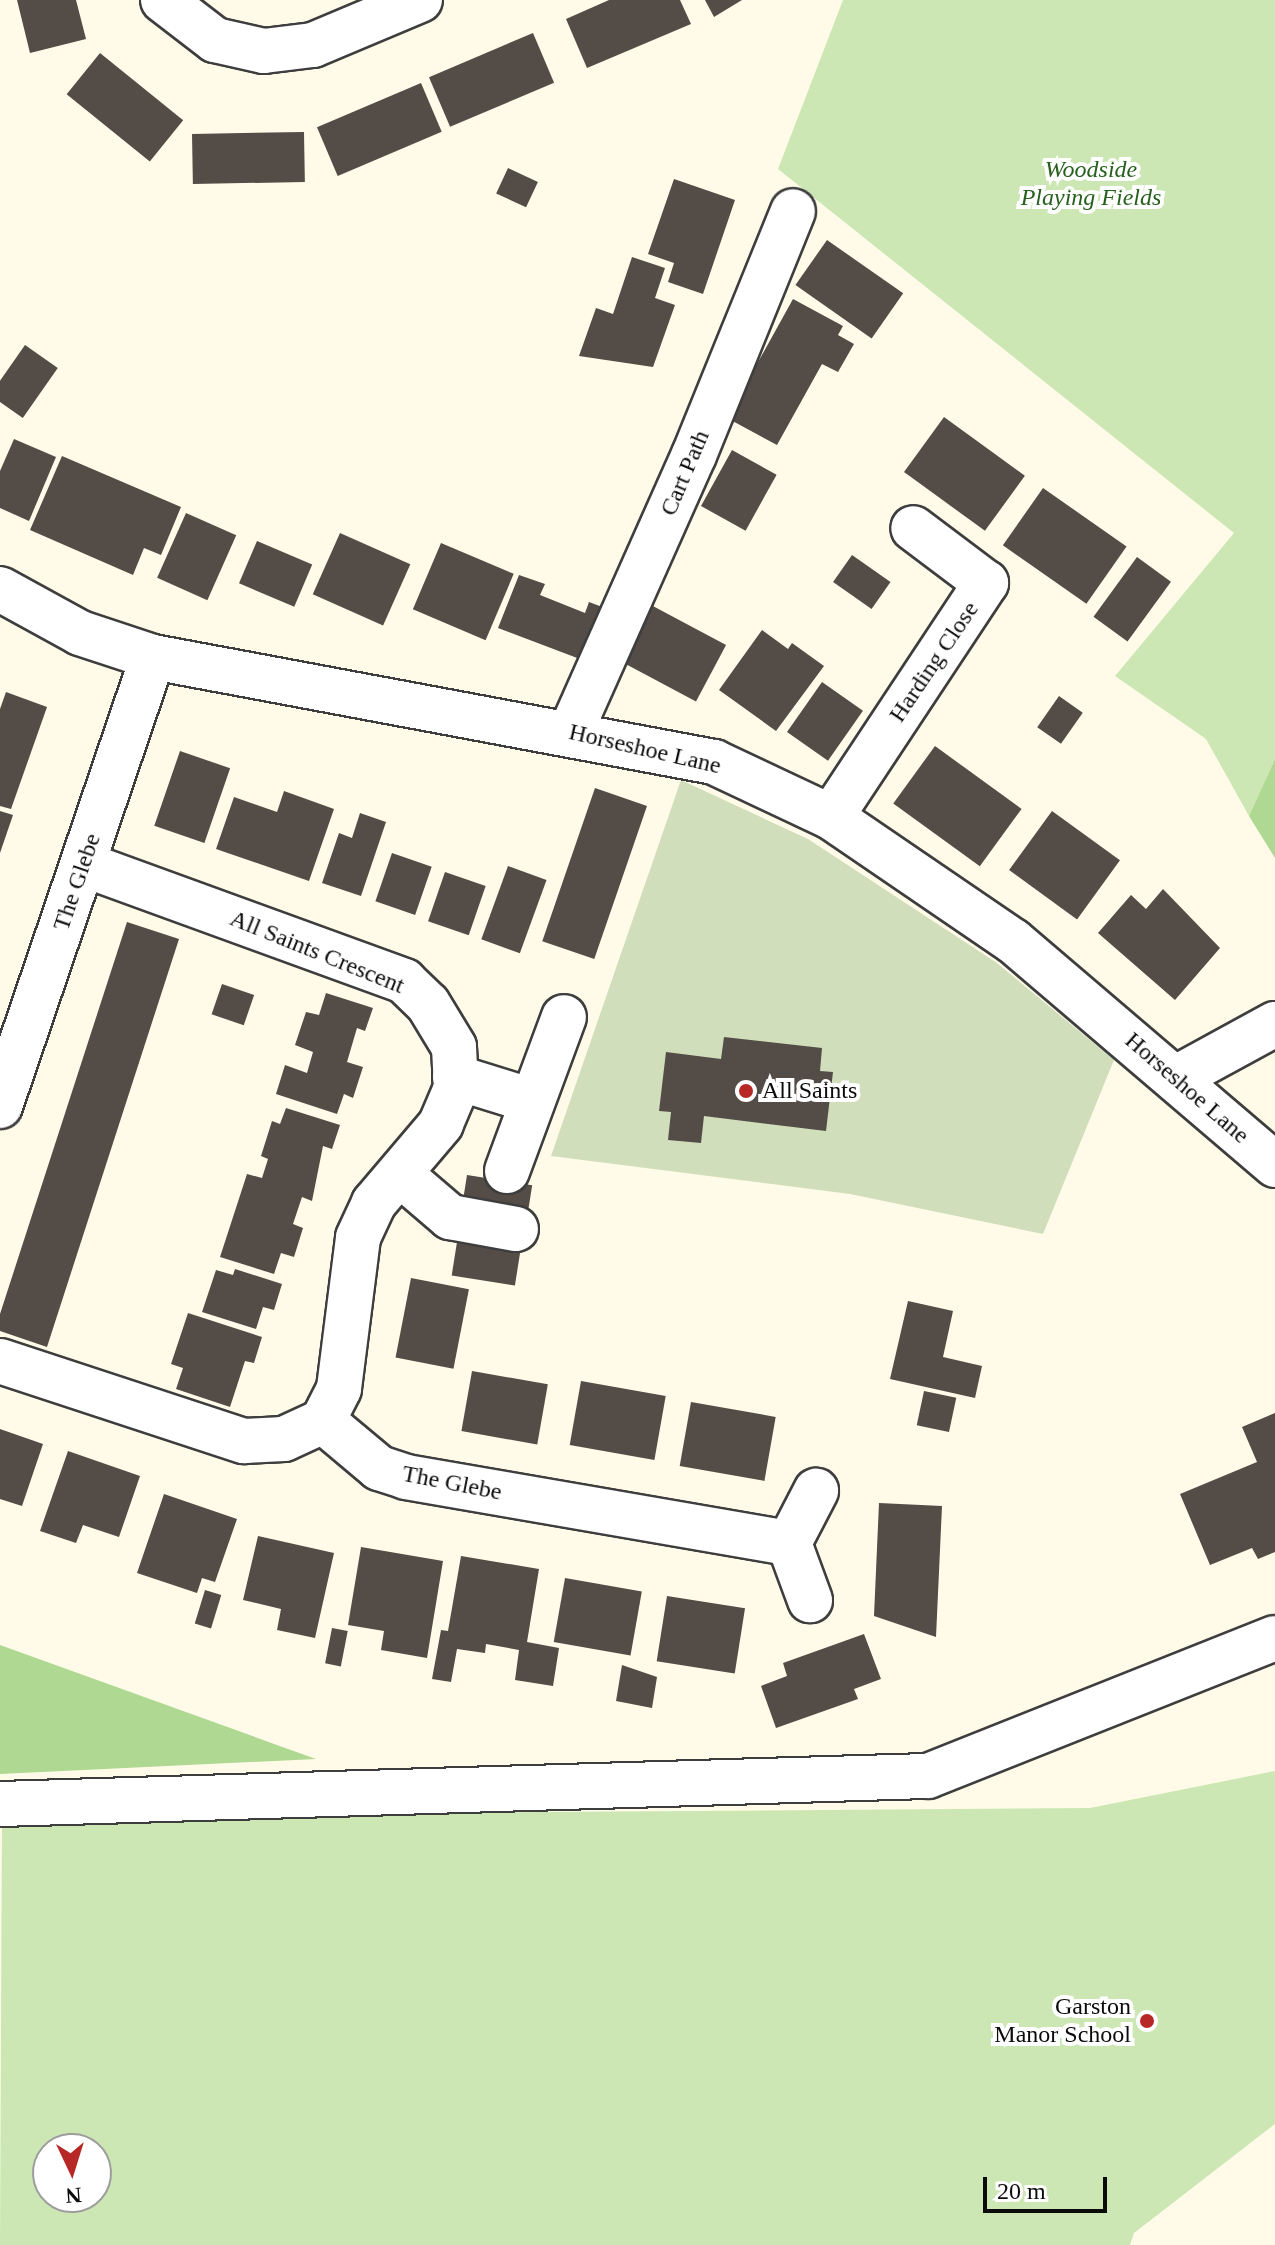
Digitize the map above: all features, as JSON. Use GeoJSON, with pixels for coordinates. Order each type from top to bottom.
{"type":"FeatureCollection","features":[{"type":"Feature","properties":{"kind":"street"},"geometry":{"type":"LineString","coordinates":[[163,0],[215,40],[264,51],[313,45],[420,0]]}},
{"type":"Feature","properties":{"kind":"street","name":"Cart Path"},"geometry":{"type":"LineString","coordinates":[[571,731],[694,455],[793,211]]}},
{"type":"Feature","properties":{"kind":"street","name":"Harding Close"},"geometry":{"type":"LineString","coordinates":[[831,817],[986,583],[913,528]]}},
{"type":"Feature","properties":{"kind":"street","name":"Horseshoe Lane"},"geometry":{"type":"LineString","coordinates":[[0,589],[80,633],[153,657],[571,731],[714,762],[831,817],[1013,941],[1275,1165]]}},
{"type":"Feature","properties":{"kind":"street","name":"The Glebe"},"geometry":{"type":"LineString","coordinates":[[0,1106],[153,657]]}},
{"type":"Feature","properties":{"kind":"street","name":"All Saints Crescent"},"geometry":{"type":"LineString","coordinates":[[83,864],[404,981],[428,1004],[454,1047],[455,1077],[441,1124],[401,1175],[374,1203],[358,1238],[339,1389],[323,1421]]}},
{"type":"Feature","properties":{"kind":"street"},"geometry":{"type":"LineString","coordinates":[[507,1171],[564,1017]]}},
{"type":"Feature","properties":{"kind":"street"},"geometry":{"type":"LineString","coordinates":[[1176,1078],[1275,1024]]}},
{"type":"Feature","properties":{"kind":"street"},"geometry":{"type":"LineString","coordinates":[[455,1077],[532,1101]]}},
{"type":"Feature","properties":{"kind":"street"},"geometry":{"type":"LineString","coordinates":[[401,1175],[450,1217],[516,1229]]}},
{"type":"Feature","properties":{"kind":"street"},"geometry":{"type":"LineString","coordinates":[[0,1361],[244,1441],[284,1439],[323,1421]]}},
{"type":"Feature","properties":{"kind":"street","name":"The Glebe"},"geometry":{"type":"LineString","coordinates":[[323,1421],[379,1468],[406,1477],[789,1543]]}},
{"type":"Feature","properties":{"kind":"street"},"geometry":{"type":"LineString","coordinates":[[810,1600],[789,1543],[816,1491]]}},
{"type":"Feature","properties":{"kind":"street"},"geometry":{"type":"LineString","coordinates":[[0,1804],[928,1776],[1275,1638]]}},
{"type":"Feature","properties":{"kind":"green space","name":"Woodside Playing Fields"},"geometry":{"type":"Polygon","coordinates":[[[843,0],[1275,0],[1275,759],[1249,816],[1206,739],[1115,676],[1234,533],[778,169],[843,0]]]}},
{"type":"Feature","properties":{"kind":"green space"},"geometry":{"type":"Polygon","coordinates":[[[1275,759],[1275,858],[1249,816],[1275,759]]]}},
{"type":"Feature","properties":{"kind":"green space"},"geometry":{"type":"Polygon","coordinates":[[[681,780],[808,839],[997,963],[1114,1060],[1043,1234],[850,1194],[551,1156],[681,780]]]}},
{"type":"Feature","properties":{"kind":"green space"},"geometry":{"type":"Polygon","coordinates":[[[0,1645],[316,1759],[0,1774],[0,1645]]]}},
{"type":"Feature","properties":{"kind":"green space"},"geometry":{"type":"Polygon","coordinates":[[[1275,1771],[1275,2124],[1134,2233],[1130,2245],[0,2245],[2,1816],[1090,1808],[1275,1771]]]}},
{"type":"Feature","properties":{"kind":"building"},"geometry":{"type":"Polygon","coordinates":[[[17,0],[76,0],[86,39],[30,53],[17,0]]]}},
{"type":"Feature","properties":{"kind":"building"},"geometry":{"type":"Polygon","coordinates":[[[609,0],[680,0],[691,24],[587,68],[566,19],[609,0]]]}},
{"type":"Feature","properties":{"kind":"building"},"geometry":{"type":"Polygon","coordinates":[[[705,0],[742,0],[714,17],[705,0]]]}},
{"type":"Feature","properties":{"kind":"building"},"geometry":{"type":"Polygon","coordinates":[[[533,33],[554,83],[450,127],[429,77],[533,33]]]}},
{"type":"Feature","properties":{"kind":"building"},"geometry":{"type":"Polygon","coordinates":[[[100,53],[183,120],[150,162],[67,94],[100,53]]]}},
{"type":"Feature","properties":{"kind":"building"},"geometry":{"type":"Polygon","coordinates":[[[421,83],[442,132],[338,176],[317,127],[421,83]]]}},
{"type":"Feature","properties":{"kind":"building"},"geometry":{"type":"Polygon","coordinates":[[[304,132],[305,182],[193,184],[192,134],[304,132]]]}},
{"type":"Feature","properties":{"kind":"building"},"geometry":{"type":"Polygon","coordinates":[[[508,168],[538,182],[526,207],[496,193],[508,168]]]}},
{"type":"Feature","properties":{"kind":"building"},"geometry":{"type":"Polygon","coordinates":[[[674,179],[735,200],[703,294],[668,282],[674,263],[648,254],[674,179]]]}},
{"type":"Feature","properties":{"kind":"building"},"geometry":{"type":"Polygon","coordinates":[[[827,240],[903,293],[872,338],[795,285],[827,240]]]}},
{"type":"Feature","properties":{"kind":"building"},"geometry":{"type":"Polygon","coordinates":[[[632,257],[665,268],[655,298],[675,305],[653,367],[579,356],[596,308],[613,314],[632,257]]]}},
{"type":"Feature","properties":{"kind":"building"},"geometry":{"type":"Polygon","coordinates":[[[793,299],[843,326],[838,335],[854,344],[838,372],[822,364],[777,445],[727,418],[793,299]]]}},
{"type":"Feature","properties":{"kind":"building"},"geometry":{"type":"Polygon","coordinates":[[[25,345],[58,368],[23,418],[0,402],[0,381],[25,345]]]}},
{"type":"Feature","properties":{"kind":"building"},"geometry":{"type":"Polygon","coordinates":[[[944,417],[1025,476],[985,531],[904,472],[944,417]]]}},
{"type":"Feature","properties":{"kind":"building"},"geometry":{"type":"Polygon","coordinates":[[[14,439],[56,457],[29,521],[0,508],[0,471],[14,439]]]}},
{"type":"Feature","properties":{"kind":"building"},"geometry":{"type":"Polygon","coordinates":[[[732,450],[777,475],[746,531],[701,506],[732,450]]]}},
{"type":"Feature","properties":{"kind":"building"},"geometry":{"type":"Polygon","coordinates":[[[62,456],[181,507],[161,555],[144,548],[133,575],[30,530],[62,456]]]}},
{"type":"Feature","properties":{"kind":"building"},"geometry":{"type":"Polygon","coordinates":[[[1043,488],[1127,547],[1086,604],[1003,545],[1043,488]]]}},
{"type":"Feature","properties":{"kind":"building"},"geometry":{"type":"Polygon","coordinates":[[[186,513],[236,535],[207,600],[157,578],[186,513]]]}},
{"type":"Feature","properties":{"kind":"building"},"geometry":{"type":"Polygon","coordinates":[[[340,533],[410,564],[383,626],[313,594],[340,533]]]}},
{"type":"Feature","properties":{"kind":"building"},"geometry":{"type":"Polygon","coordinates":[[[257,541],[312,564],[294,607],[239,583],[257,541]]]}},
{"type":"Feature","properties":{"kind":"building"},"geometry":{"type":"Polygon","coordinates":[[[441,543],[514,574],[486,640],[413,609],[441,543]]]}},
{"type":"Feature","properties":{"kind":"building"},"geometry":{"type":"Polygon","coordinates":[[[852,555],[891,582],[872,609],[833,582],[852,555]]]}},
{"type":"Feature","properties":{"kind":"building"},"geometry":{"type":"Polygon","coordinates":[[[1137,557],[1171,582],[1127,642],[1094,617],[1137,557]]]}},
{"type":"Feature","properties":{"kind":"building"},"geometry":{"type":"Polygon","coordinates":[[[519,575],[545,584],[540,595],[585,613],[589,602],[613,611],[593,664],[498,628],[519,575]]]}},
{"type":"Feature","properties":{"kind":"building"},"geometry":{"type":"Polygon","coordinates":[[[651,605],[726,645],[696,701],[621,662],[651,605]]]}},
{"type":"Feature","properties":{"kind":"building"},"geometry":{"type":"Polygon","coordinates":[[[762,630],[788,649],[792,643],[824,666],[776,731],[719,690],[762,630]]]}},
{"type":"Feature","properties":{"kind":"building"},"geometry":{"type":"Polygon","coordinates":[[[822,682],[863,711],[828,761],[787,732],[822,682]]]}},
{"type":"Feature","properties":{"kind":"building"},"geometry":{"type":"Polygon","coordinates":[[[6,692],[47,707],[11,809],[0,806],[0,709],[6,692]]]}},
{"type":"Feature","properties":{"kind":"building"},"geometry":{"type":"Polygon","coordinates":[[[1059,696],[1083,713],[1061,744],[1037,727],[1059,696]]]}},
{"type":"Feature","properties":{"kind":"building"},"geometry":{"type":"Polygon","coordinates":[[[935,746],[1022,809],[980,866],[893,803],[935,746]]]}},
{"type":"Feature","properties":{"kind":"building"},"geometry":{"type":"Polygon","coordinates":[[[180,751],[230,768],[204,843],[154,826],[180,751]]]}},
{"type":"Feature","properties":{"kind":"building"},"geometry":{"type":"Polygon","coordinates":[[[595,788],[647,806],[594,959],[542,941],[595,788]]]}},
{"type":"Feature","properties":{"kind":"building"},"geometry":{"type":"Polygon","coordinates":[[[284,791],[334,809],[309,881],[216,849],[234,797],[277,812],[284,791]]]}},
{"type":"Feature","properties":{"kind":"building"},"geometry":{"type":"Polygon","coordinates":[[[0,811],[13,815],[0,853],[0,811]]]}},
{"type":"Feature","properties":{"kind":"building"},"geometry":{"type":"Polygon","coordinates":[[[1052,811],[1120,860],[1077,919],[1009,870],[1052,811]]]}},
{"type":"Feature","properties":{"kind":"building"},"geometry":{"type":"Polygon","coordinates":[[[360,813],[386,822],[361,896],[322,883],[339,833],[352,838],[360,813]]]}},
{"type":"Feature","properties":{"kind":"building"},"geometry":{"type":"Polygon","coordinates":[[[392,853],[432,867],[415,915],[375,901],[392,853]]]}},
{"type":"Feature","properties":{"kind":"building"},"geometry":{"type":"Polygon","coordinates":[[[508,866],[547,880],[520,953],[481,939],[508,866]]]}},
{"type":"Feature","properties":{"kind":"building"},"geometry":{"type":"Polygon","coordinates":[[[445,872],[486,886],[469,935],[428,921],[445,872]]]}},
{"type":"Feature","properties":{"kind":"building"},"geometry":{"type":"Polygon","coordinates":[[[1163,889],[1220,948],[1175,1000],[1098,933],[1131,895],[1146,909],[1163,889]]]}},
{"type":"Feature","properties":{"kind":"building"},"geometry":{"type":"Polygon","coordinates":[[[127,922],[179,939],[47,1347],[0,1331],[0,1314],[127,922]]]}},
{"type":"Feature","properties":{"kind":"building"},"geometry":{"type":"Polygon","coordinates":[[[222,984],[254,995],[244,1025],[212,1014],[222,984]]]}},
{"type":"Feature","properties":{"kind":"building"},"geometry":{"type":"Polygon","coordinates":[[[326,993],[373,1008],[365,1031],[357,1028],[347,1062],[363,1067],[353,1098],[344,1094],[337,1114],[276,1094],[285,1065],[307,1073],[313,1052],[295,1045],[306,1012],[319,1015],[326,993]]]}},
{"type":"Feature","properties":{"kind":"building","name":"All Saints"},"geometry":{"type":"Polygon","coordinates":[[[724,1037],[822,1048],[820,1071],[833,1072],[826,1131],[704,1116],[701,1143],[668,1140],[671,1112],[659,1111],[666,1052],[721,1059],[724,1037]]]}},
{"type":"Feature","properties":{"kind":"building"},"geometry":{"type":"Polygon","coordinates":[[[286,1108],[340,1125],[332,1149],[323,1146],[312,1201],[302,1197],[293,1224],[303,1228],[294,1257],[281,1253],[274,1274],[220,1257],[247,1174],[262,1178],[268,1159],[261,1156],[272,1121],[280,1124],[286,1108]]]}},
{"type":"Feature","properties":{"kind":"building"},"geometry":{"type":"Polygon","coordinates":[[[467,1175],[532,1185],[528,1213],[463,1203],[467,1175]]]}},
{"type":"Feature","properties":{"kind":"building"},"geometry":{"type":"Polygon","coordinates":[[[457,1242],[520,1252],[515,1286],[452,1276],[457,1242]]]}},
{"type":"Feature","properties":{"kind":"building"},"geometry":{"type":"Polygon","coordinates":[[[235,1269],[282,1284],[274,1310],[263,1307],[256,1329],[202,1312],[216,1270],[233,1275],[235,1269]]]}},
{"type":"Feature","properties":{"kind":"building"},"geometry":{"type":"Polygon","coordinates":[[[411,1278],[469,1289],[453,1369],[396,1358],[411,1278]]]}},
{"type":"Feature","properties":{"kind":"building"},"geometry":{"type":"Polygon","coordinates":[[[908,1301],[953,1311],[943,1357],[982,1366],[975,1398],[890,1379],[908,1301]]]}},
{"type":"Feature","properties":{"kind":"building"},"geometry":{"type":"Polygon","coordinates":[[[188,1313],[262,1337],[254,1363],[245,1361],[230,1407],[176,1389],[183,1368],[171,1364],[188,1313]]]}},
{"type":"Feature","properties":{"kind":"building"},"geometry":{"type":"Polygon","coordinates":[[[472,1371],[548,1384],[537,1444],[461,1431],[472,1371]]]}},
{"type":"Feature","properties":{"kind":"building"},"geometry":{"type":"Polygon","coordinates":[[[581,1381],[666,1396],[654,1460],[570,1445],[581,1381]]]}},
{"type":"Feature","properties":{"kind":"building"},"geometry":{"type":"Polygon","coordinates":[[[924,1391],[956,1398],[949,1432],[917,1425],[924,1391]]]}},
{"type":"Feature","properties":{"kind":"building"},"geometry":{"type":"Polygon","coordinates":[[[691,1402],[776,1417],[764,1481],[680,1466],[691,1402]]]}},
{"type":"Feature","properties":{"kind":"building"},"geometry":{"type":"Polygon","coordinates":[[[1275,1413],[1275,1552],[1258,1559],[1252,1548],[1210,1565],[1180,1494],[1257,1462],[1242,1427],[1275,1413]]]}},
{"type":"Feature","properties":{"kind":"building"},"geometry":{"type":"Polygon","coordinates":[[[0,1429],[43,1444],[22,1506],[0,1499],[0,1429]]]}},
{"type":"Feature","properties":{"kind":"building"},"geometry":{"type":"Polygon","coordinates":[[[68,1451],[140,1476],[119,1537],[83,1525],[76,1543],[40,1531],[68,1451]]]}},
{"type":"Feature","properties":{"kind":"building"},"geometry":{"type":"Polygon","coordinates":[[[164,1494],[237,1519],[215,1582],[202,1578],[197,1593],[137,1573],[164,1494]]]}},
{"type":"Feature","properties":{"kind":"building"},"geometry":{"type":"Polygon","coordinates":[[[879,1503],[942,1506],[936,1637],[874,1616],[879,1503]]]}},
{"type":"Feature","properties":{"kind":"building"},"geometry":{"type":"Polygon","coordinates":[[[258,1536],[334,1553],[315,1638],[277,1630],[281,1609],[243,1600],[258,1536]]]}},
{"type":"Feature","properties":{"kind":"building"},"geometry":{"type":"Polygon","coordinates":[[[361,1547],[443,1561],[427,1658],[381,1650],[384,1631],[348,1625],[361,1547]]]}},
{"type":"Feature","properties":{"kind":"building"},"geometry":{"type":"Polygon","coordinates":[[[461,1556],[539,1569],[527,1642],[559,1648],[553,1686],[515,1680],[519,1650],[486,1644],[485,1653],[457,1649],[451,1682],[432,1679],[441,1630],[448,1631],[461,1556]]]}},
{"type":"Feature","properties":{"kind":"building"},"geometry":{"type":"Polygon","coordinates":[[[565,1578],[642,1592],[631,1656],[554,1642],[565,1578]]]}},
{"type":"Feature","properties":{"kind":"building"},"geometry":{"type":"Polygon","coordinates":[[[205,1590],[221,1595],[211,1628],[195,1623],[205,1590]]]}},
{"type":"Feature","properties":{"kind":"building"},"geometry":{"type":"Polygon","coordinates":[[[667,1596],[745,1608],[735,1674],[657,1661],[667,1596]]]}},
{"type":"Feature","properties":{"kind":"building"},"geometry":{"type":"Polygon","coordinates":[[[332,1628],[348,1631],[341,1666],[325,1663],[332,1628]]]}},
{"type":"Feature","properties":{"kind":"building"},"geometry":{"type":"Polygon","coordinates":[[[864,1634],[881,1679],[854,1689],[858,1699],[776,1728],[761,1686],[787,1676],[783,1663],[864,1634]]]}},
{"type":"Feature","properties":{"kind":"building"},"geometry":{"type":"Polygon","coordinates":[[[622,1665],[657,1677],[652,1708],[616,1701],[622,1665]]]}},
{"type":"Feature","properties":{"kind":"place","name":"All Saints"},"geometry":{"type":"Point","coordinates":[746,1091]}},
{"type":"Feature","properties":{"kind":"place","name":"Garston Manor School"},"geometry":{"type":"Point","coordinates":[1147,2021]}}]}
